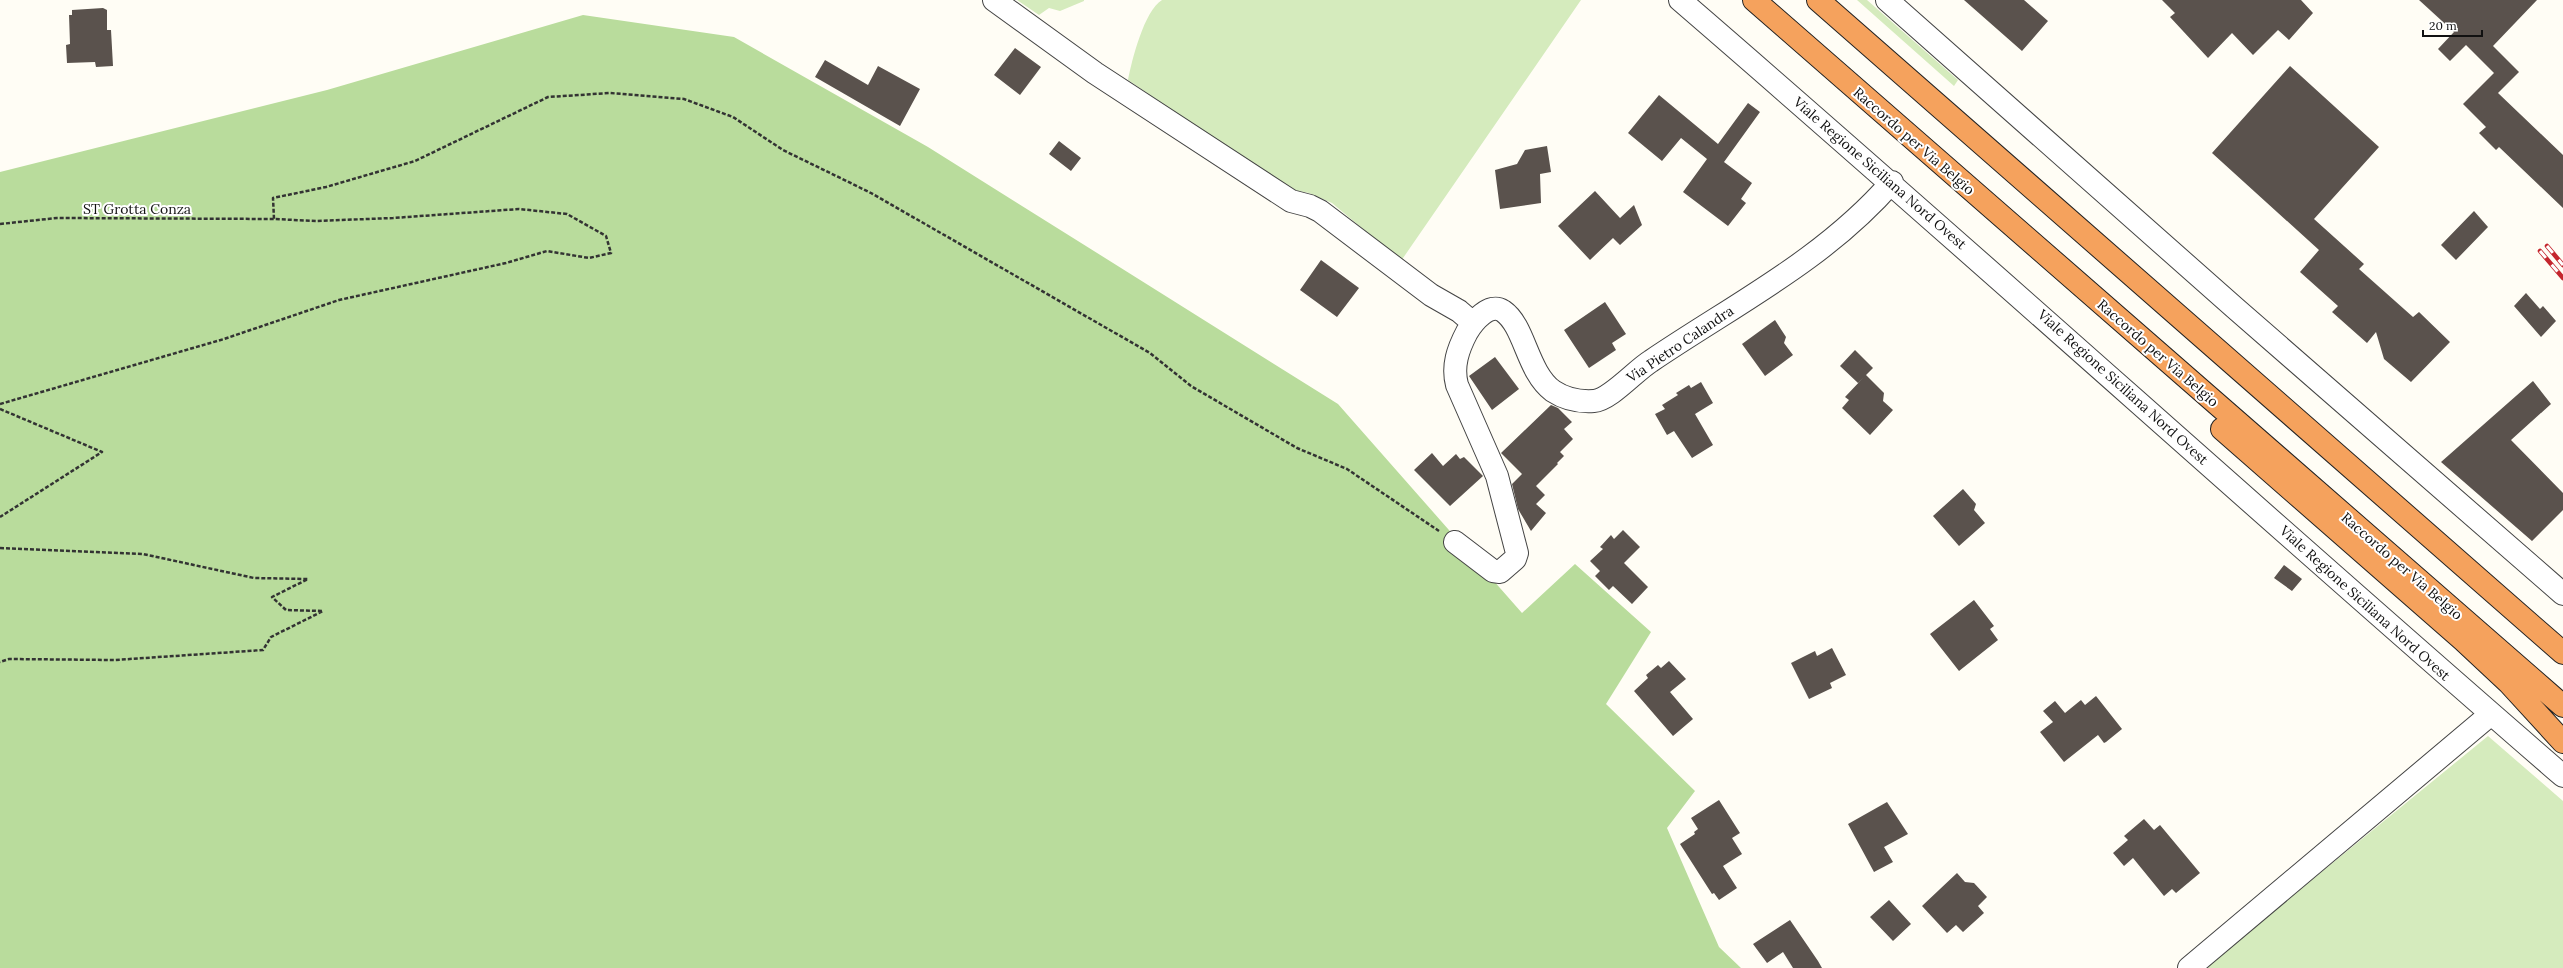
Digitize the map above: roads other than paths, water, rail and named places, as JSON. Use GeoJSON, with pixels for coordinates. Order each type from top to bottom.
{"type":"FeatureCollection","features":[{"type":"Feature","properties":{"kind":"highway","name":"Raccordo per Via Belgio"},"geometry":{"type":"LineString","coordinates":[[1754,0],[2563,706]]}},
{"type":"Feature","properties":{"kind":"highway"},"geometry":{"type":"LineString","coordinates":[[1818,0],[2563,653]]}},
{"type":"Feature","properties":{"kind":"highway"},"geometry":{"type":"LineString","coordinates":[[1994,211],[2152,366],[2498,672],[2563,742]]}},
{"type":"Feature","properties":{"kind":"street"},"geometry":{"type":"LineString","coordinates":[[994,0],[1095,72],[1285,197],[1320,211],[1431,295],[1459,311],[1473,323]]}},
{"type":"Feature","properties":{"kind":"street","name":"Viale Regione Siciliana Nord Ovest"},"geometry":{"type":"LineString","coordinates":[[1680,0],[1892,182],[2491,714],[2563,776]]}},
{"type":"Feature","properties":{"kind":"street"},"geometry":{"type":"LineString","coordinates":[[1887,0],[2235,308],[2563,594]]}},
{"type":"Feature","properties":{"kind":"street","name":"Via Pietro Calandra"},"geometry":{"type":"LineString","coordinates":[[1455,542],[1493,570],[1500,572],[1515,559],[1517,553],[1497,476],[1457,385],[1454,372],[1457,355],[1473,323],[1488,311],[1495,309],[1502,311],[1513,324],[1531,362],[1546,385],[1553,391],[1572,400],[1596,401],[1610,394],[1655,358],[1819,252],[1868,210],[1892,182]]}},
{"type":"Feature","properties":{"kind":"street"},"geometry":{"type":"LineString","coordinates":[[2189,968],[2491,714]]}},
{"type":"Feature","properties":{"kind":"railway"},"geometry":{"type":"LineString","coordinates":[[2547,246],[2563,265]]}},
{"type":"Feature","properties":{"kind":"railway"},"geometry":{"type":"LineString","coordinates":[[2540,251],[2563,278]]}}]}
